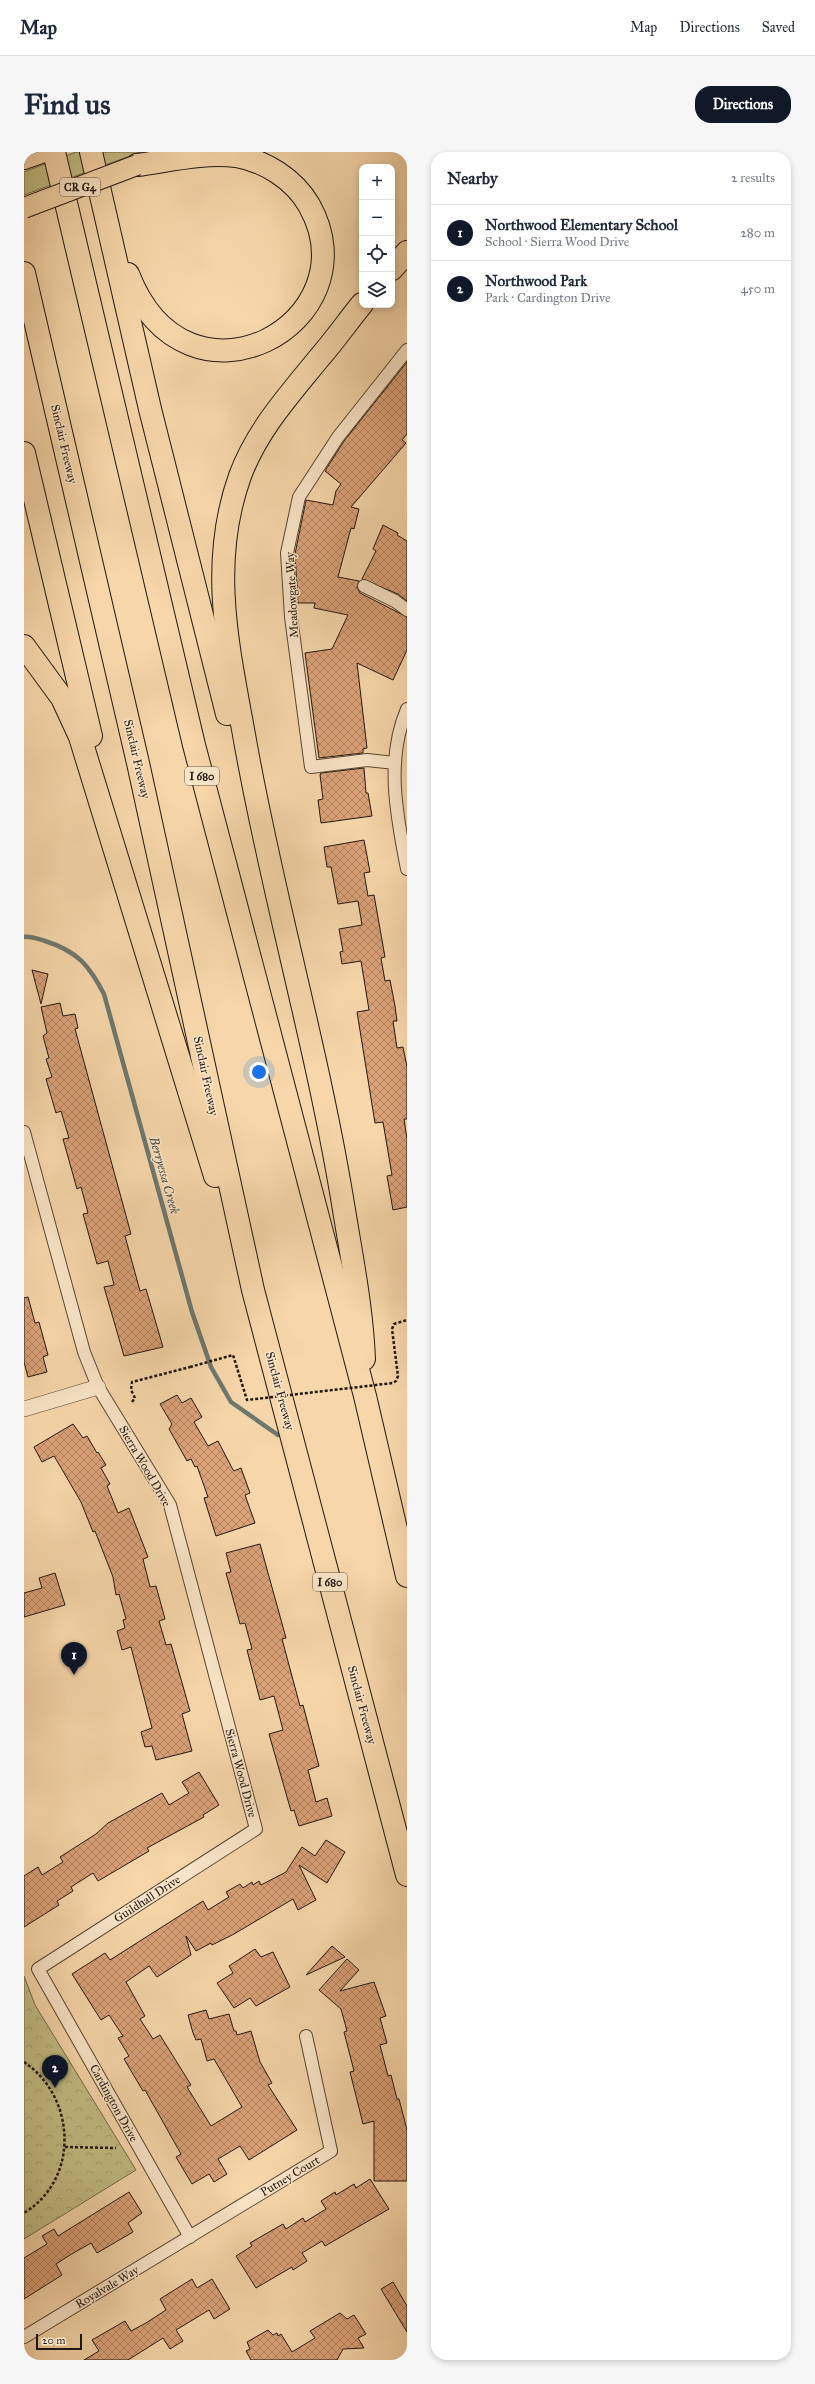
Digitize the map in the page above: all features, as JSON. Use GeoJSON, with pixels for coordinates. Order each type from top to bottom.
{"type":"FeatureCollection","features":[{"type":"Feature","properties":{"kind":"highway"},"geometry":{"type":"LineString","coordinates":[[24,159],[44,152]]}},
{"type":"Feature","properties":{"kind":"highway","name":"I 680"},"geometry":{"type":"LineString","coordinates":[[54,152],[194,745],[365,1396],[407,1576]]}},
{"type":"Feature","properties":{"kind":"highway"},"geometry":{"type":"LineString","coordinates":[[91,152],[102,205],[185,551],[240,762],[259,818]]}},
{"type":"Feature","properties":{"kind":"highway"},"geometry":{"type":"LineString","coordinates":[[137,165],[170,152]]}},
{"type":"Feature","properties":{"kind":"highway"},"geometry":{"type":"LineString","coordinates":[[102,205],[137,296],[151,317],[173,336],[190,344],[208,349],[228,350],[249,347],[279,334],[298,318],[309,303],[316,287],[322,252],[315,215],[305,198],[294,185],[279,173],[259,163],[236,156],[197,157],[137,165]]}},
{"type":"Feature","properties":{"kind":"highway","name":"CR G4"},"geometry":{"type":"LineString","coordinates":[[24,208],[137,165]]}},
{"type":"Feature","properties":{"kind":"highway"},"geometry":{"type":"LineString","coordinates":[[395,266],[407,252]]}},
{"type":"Feature","properties":{"kind":"highway","name":"Sinclair Freeway"},"geometry":{"type":"LineString","coordinates":[[24,272],[136,755],[253,1290],[407,1875]]}},
{"type":"Feature","properties":{"kind":"highway"},"geometry":{"type":"LineString","coordinates":[[359,308],[263,428],[244,466],[230,514],[224,552],[223,609],[259,818],[322,1088],[337,1165],[363,1325],[365,1396]]}},
{"type":"Feature","properties":{"kind":"highway"},"geometry":{"type":"LineString","coordinates":[[24,453],[122,874]]}},
{"type":"Feature","properties":{"kind":"highway"},"geometry":{"type":"LineString","coordinates":[[24,646],[50,679],[72,717],[211,1163],[253,1290]]}},
{"type":"Feature","properties":{"kind":"street","name":"Meadowgate Way"},"geometry":{"type":"LineString","coordinates":[[396,763],[366,760],[311,767],[291,617],[287,553],[300,497],[338,437],[407,350]]}},
{"type":"Feature","properties":{"kind":"street"},"geometry":{"type":"LineString","coordinates":[[364,586],[395,601],[407,610]]}},
{"type":"Feature","properties":{"kind":"street"},"geometry":{"type":"LineString","coordinates":[[407,709],[402,721],[396,763],[394,793],[407,870]]}},
{"type":"Feature","properties":{"kind":"street","name":"Sierra Wood Drive"},"geometry":{"type":"LineString","coordinates":[[24,1132],[84,1352],[98,1387],[170,1505],[256,1829]]}},
{"type":"Feature","properties":{"kind":"street"},"geometry":{"type":"LineString","coordinates":[[24,1409],[98,1387]]}},
{"type":"Feature","properties":{"kind":"street","name":"Guildhall Drive"},"geometry":{"type":"LineString","coordinates":[[38,1969],[256,1829]]}},
{"type":"Feature","properties":{"kind":"street","name":"Cardington Drive"},"geometry":{"type":"LineString","coordinates":[[38,1969],[190,2237]]}},
{"type":"Feature","properties":{"kind":"street","name":"Putney Court"},"geometry":{"type":"LineString","coordinates":[[190,2237],[331,2151],[306,2036]]}},
{"type":"Feature","properties":{"kind":"street","name":"Royalvale Way"},"geometry":{"type":"LineString","coordinates":[[24,2337],[190,2237]]}},
{"type":"Feature","properties":{"kind":"path"},"geometry":{"type":"LineString","coordinates":[[132,1402],[135,1398],[130,1385],[132,1382],[234,1355],[248,1400],[393,1383],[396,1381],[398,1376],[392,1329],[394,1324],[407,1320]]}},
{"type":"Feature","properties":{"kind":"path"},"geometry":{"type":"LineString","coordinates":[[24,2062],[42,2077],[58,2102],[65,2132],[65,2146],[57,2175],[40,2200],[24,2213]]}},
{"type":"Feature","properties":{"kind":"path"},"geometry":{"type":"LineString","coordinates":[[65,2146],[116,2148]]}},
{"type":"Feature","properties":{"kind":"green space"},"geometry":{"type":"Polygon","coordinates":[[[76,152],[141,152],[24,195],[24,172],[76,152]]]}},
{"type":"Feature","properties":{"kind":"green space"},"geometry":{"type":"Polygon","coordinates":[[[24,1976],[35,2005],[136,2170],[24,2239],[24,1976]]]}},
{"type":"Feature","properties":{"kind":"building"},"geometry":{"type":"Polygon","coordinates":[[[407,362],[407,434],[402,440],[406,443],[351,507],[359,509],[354,529],[351,528],[338,577],[359,581],[357,587],[360,593],[407,617],[407,650],[393,680],[357,663],[367,748],[363,749],[363,753],[319,758],[305,653],[332,649],[348,615],[314,608],[315,603],[298,603],[295,554],[306,500],[333,505],[336,491],[341,484],[325,471],[344,441],[407,362]]]}},
{"type":"Feature","properties":{"kind":"building"},"geometry":{"type":"Polygon","coordinates":[[[383,525],[398,533],[397,535],[407,541],[407,601],[398,594],[362,579],[376,551],[373,549],[383,525]]]}},
{"type":"Feature","properties":{"kind":"building"},"geometry":{"type":"Polygon","coordinates":[[[364,768],[366,793],[368,793],[372,816],[321,823],[318,800],[323,799],[321,773],[364,768]]]}},
{"type":"Feature","properties":{"kind":"building"},"geometry":{"type":"Polygon","coordinates":[[[364,840],[370,872],[364,873],[368,896],[374,895],[385,957],[381,958],[385,981],[390,980],[395,1006],[397,1021],[393,1021],[397,1048],[403,1047],[407,1067],[407,1119],[404,1119],[407,1139],[407,1207],[393,1210],[387,1176],[392,1175],[383,1122],[375,1123],[357,1012],[369,1010],[361,961],[342,964],[340,952],[343,951],[339,929],[362,925],[358,901],[338,904],[331,867],[327,867],[324,847],[364,840]]]}},
{"type":"Feature","properties":{"kind":"building"},"geometry":{"type":"Polygon","coordinates":[[[32,970],[48,974],[41,1004],[32,970]]]}},
{"type":"Feature","properties":{"kind":"building"},"geometry":{"type":"Polygon","coordinates":[[[60,1003],[63,1016],[75,1014],[78,1028],[75,1029],[131,1234],[125,1236],[140,1291],[146,1289],[163,1347],[124,1356],[104,1287],[114,1285],[108,1261],[97,1264],[83,1214],[88,1213],[81,1187],[77,1189],[63,1139],[69,1138],[61,1111],[56,1113],[46,1079],[52,1077],[46,1059],[49,1058],[43,1036],[47,1033],[41,1007],[60,1003]]]}},
{"type":"Feature","properties":{"kind":"building"},"geometry":{"type":"Polygon","coordinates":[[[28,1297],[35,1323],[39,1322],[48,1355],[43,1357],[47,1372],[28,1377],[24,1362],[24,1298],[28,1297]]]}},
{"type":"Feature","properties":{"kind":"building"},"geometry":{"type":"Polygon","coordinates":[[[177,1395],[182,1403],[191,1398],[202,1417],[194,1422],[208,1446],[218,1441],[234,1471],[241,1468],[250,1493],[245,1495],[255,1523],[216,1536],[204,1498],[208,1497],[197,1466],[195,1467],[191,1459],[187,1461],[169,1429],[172,1424],[160,1404],[177,1395]]]}},
{"type":"Feature","properties":{"kind":"building"},"geometry":{"type":"Polygon","coordinates":[[[73,1424],[83,1438],[87,1436],[106,1465],[101,1468],[110,1484],[107,1486],[118,1513],[129,1508],[148,1557],[143,1559],[150,1587],[156,1586],[165,1619],[159,1621],[166,1645],[171,1644],[190,1711],[182,1714],[192,1751],[156,1760],[152,1746],[145,1747],[141,1732],[152,1728],[131,1647],[122,1650],[117,1631],[125,1628],[123,1620],[126,1619],[119,1594],[116,1595],[113,1577],[95,1531],[93,1532],[81,1502],[54,1456],[42,1462],[34,1447],[73,1424]]]}},
{"type":"Feature","properties":{"kind":"building"},"geometry":{"type":"Polygon","coordinates":[[[260,1544],[286,1638],[282,1639],[300,1706],[303,1705],[319,1766],[308,1770],[316,1802],[327,1798],[332,1816],[299,1826],[294,1810],[291,1811],[269,1734],[283,1730],[274,1696],[260,1700],[247,1650],[252,1649],[245,1623],[240,1624],[226,1573],[231,1572],[226,1553],[260,1544]]]}},
{"type":"Feature","properties":{"kind":"building"},"geometry":{"type":"Polygon","coordinates":[[[55,1573],[65,1605],[24,1617],[24,1593],[42,1588],[39,1578],[55,1573]]]}},
{"type":"Feature","properties":{"kind":"building"},"geometry":{"type":"Polygon","coordinates":[[[199,1772],[219,1805],[203,1815],[204,1817],[147,1848],[149,1851],[98,1881],[93,1873],[71,1887],[73,1891],[57,1901],[59,1905],[24,1927],[24,1876],[38,1867],[42,1875],[63,1862],[60,1857],[96,1834],[108,1823],[162,1793],[169,1805],[189,1793],[182,1782],[199,1772]]]}},
{"type":"Feature","properties":{"kind":"building"},"geometry":{"type":"Polygon","coordinates":[[[326,1840],[345,1852],[327,1883],[299,1865],[316,1900],[298,1910],[293,1899],[234,1934],[196,1951],[186,1936],[191,1955],[157,1977],[149,1966],[126,1982],[145,2016],[140,2019],[153,2039],[160,2035],[191,2085],[187,2087],[211,2126],[242,2107],[214,2059],[207,2061],[201,2039],[196,2040],[193,2033],[188,2015],[206,2010],[209,2019],[229,2014],[234,2031],[236,2031],[237,2035],[251,2031],[260,2062],[272,2083],[268,2085],[297,2130],[249,2160],[240,2146],[218,2159],[227,2174],[214,2182],[209,2174],[192,2184],[176,2157],[181,2154],[145,2090],[143,2091],[124,2059],[129,2056],[118,2038],[123,2036],[109,2015],[101,2020],[72,1974],[105,1953],[110,1960],[203,1901],[208,1910],[229,1897],[226,1892],[240,1884],[243,1888],[252,1882],[253,1885],[259,1881],[261,1885],[286,1872],[302,1847],[315,1856],[326,1840]]]}},
{"type":"Feature","properties":{"kind":"building"},"geometry":{"type":"Polygon","coordinates":[[[332,1946],[345,1957],[306,1975],[332,1946]]]}},
{"type":"Feature","properties":{"kind":"building"},"geometry":{"type":"Polygon","coordinates":[[[255,1949],[261,1957],[273,1952],[290,1987],[256,2006],[250,1998],[234,2008],[217,1983],[233,1973],[229,1966],[255,1949]]]}},
{"type":"Feature","properties":{"kind":"building"},"geometry":{"type":"Polygon","coordinates":[[[347,1959],[359,1970],[340,1991],[374,1982],[386,2016],[380,2018],[387,2043],[380,2045],[388,2076],[391,2075],[397,2099],[399,2099],[407,2130],[407,2181],[374,2181],[374,2121],[363,2124],[350,2072],[354,2071],[344,2032],[347,2031],[341,2009],[319,1990],[347,1959]]]}},
{"type":"Feature","properties":{"kind":"building"},"geometry":{"type":"Polygon","coordinates":[[[370,2179],[389,2209],[325,2246],[322,2241],[302,2253],[307,2261],[293,2270],[292,2267],[256,2288],[236,2256],[252,2246],[250,2243],[283,2224],[286,2229],[303,2218],[305,2222],[326,2209],[321,2201],[335,2192],[336,2195],[354,2184],[356,2188],[370,2179]]]}},
{"type":"Feature","properties":{"kind":"building"},"geometry":{"type":"Polygon","coordinates":[[[129,2192],[142,2213],[128,2223],[133,2232],[97,2253],[91,2243],[70,2255],[56,2264],[62,2275],[24,2299],[24,2258],[47,2244],[42,2236],[54,2229],[58,2236],[129,2192]]]}},
{"type":"Feature","properties":{"kind":"building"},"geometry":{"type":"Polygon","coordinates":[[[192,2279],[197,2288],[212,2279],[230,2309],[214,2319],[209,2310],[176,2330],[183,2341],[170,2349],[163,2338],[128,2360],[84,2360],[99,2351],[92,2340],[125,2321],[131,2331],[146,2323],[166,2310],[160,2299],[192,2279]]]}},
{"type":"Feature","properties":{"kind":"building"},"geometry":{"type":"Polygon","coordinates":[[[393,2282],[407,2306],[407,2332],[381,2289],[393,2282]]]}},
{"type":"Feature","properties":{"kind":"building"},"geometry":{"type":"Polygon","coordinates":[[[340,2313],[347,2319],[354,2315],[366,2334],[358,2338],[364,2348],[343,2349],[337,2360],[251,2360],[246,2351],[250,2349],[247,2342],[268,2330],[273,2335],[277,2333],[278,2336],[281,2334],[292,2352],[315,2338],[310,2331],[340,2313]]]}},
{"type":"Feature","properties":{"kind":"waterway","name":"Berryessa Creek"},"geometry":{"type":"LineString","coordinates":[[24,937],[32,937],[66,949],[81,960],[87,967],[104,994],[192,1312],[211,1367],[231,1402],[278,1435]]}},
{"type":"Feature","properties":{"kind":"place","name":"Northwood Elementary School"},"geometry":{"type":"Point","coordinates":[74,1675]}},
{"type":"Feature","properties":{"kind":"place","name":"Northwood Park"},"geometry":{"type":"Point","coordinates":[55,2088]}}]}
